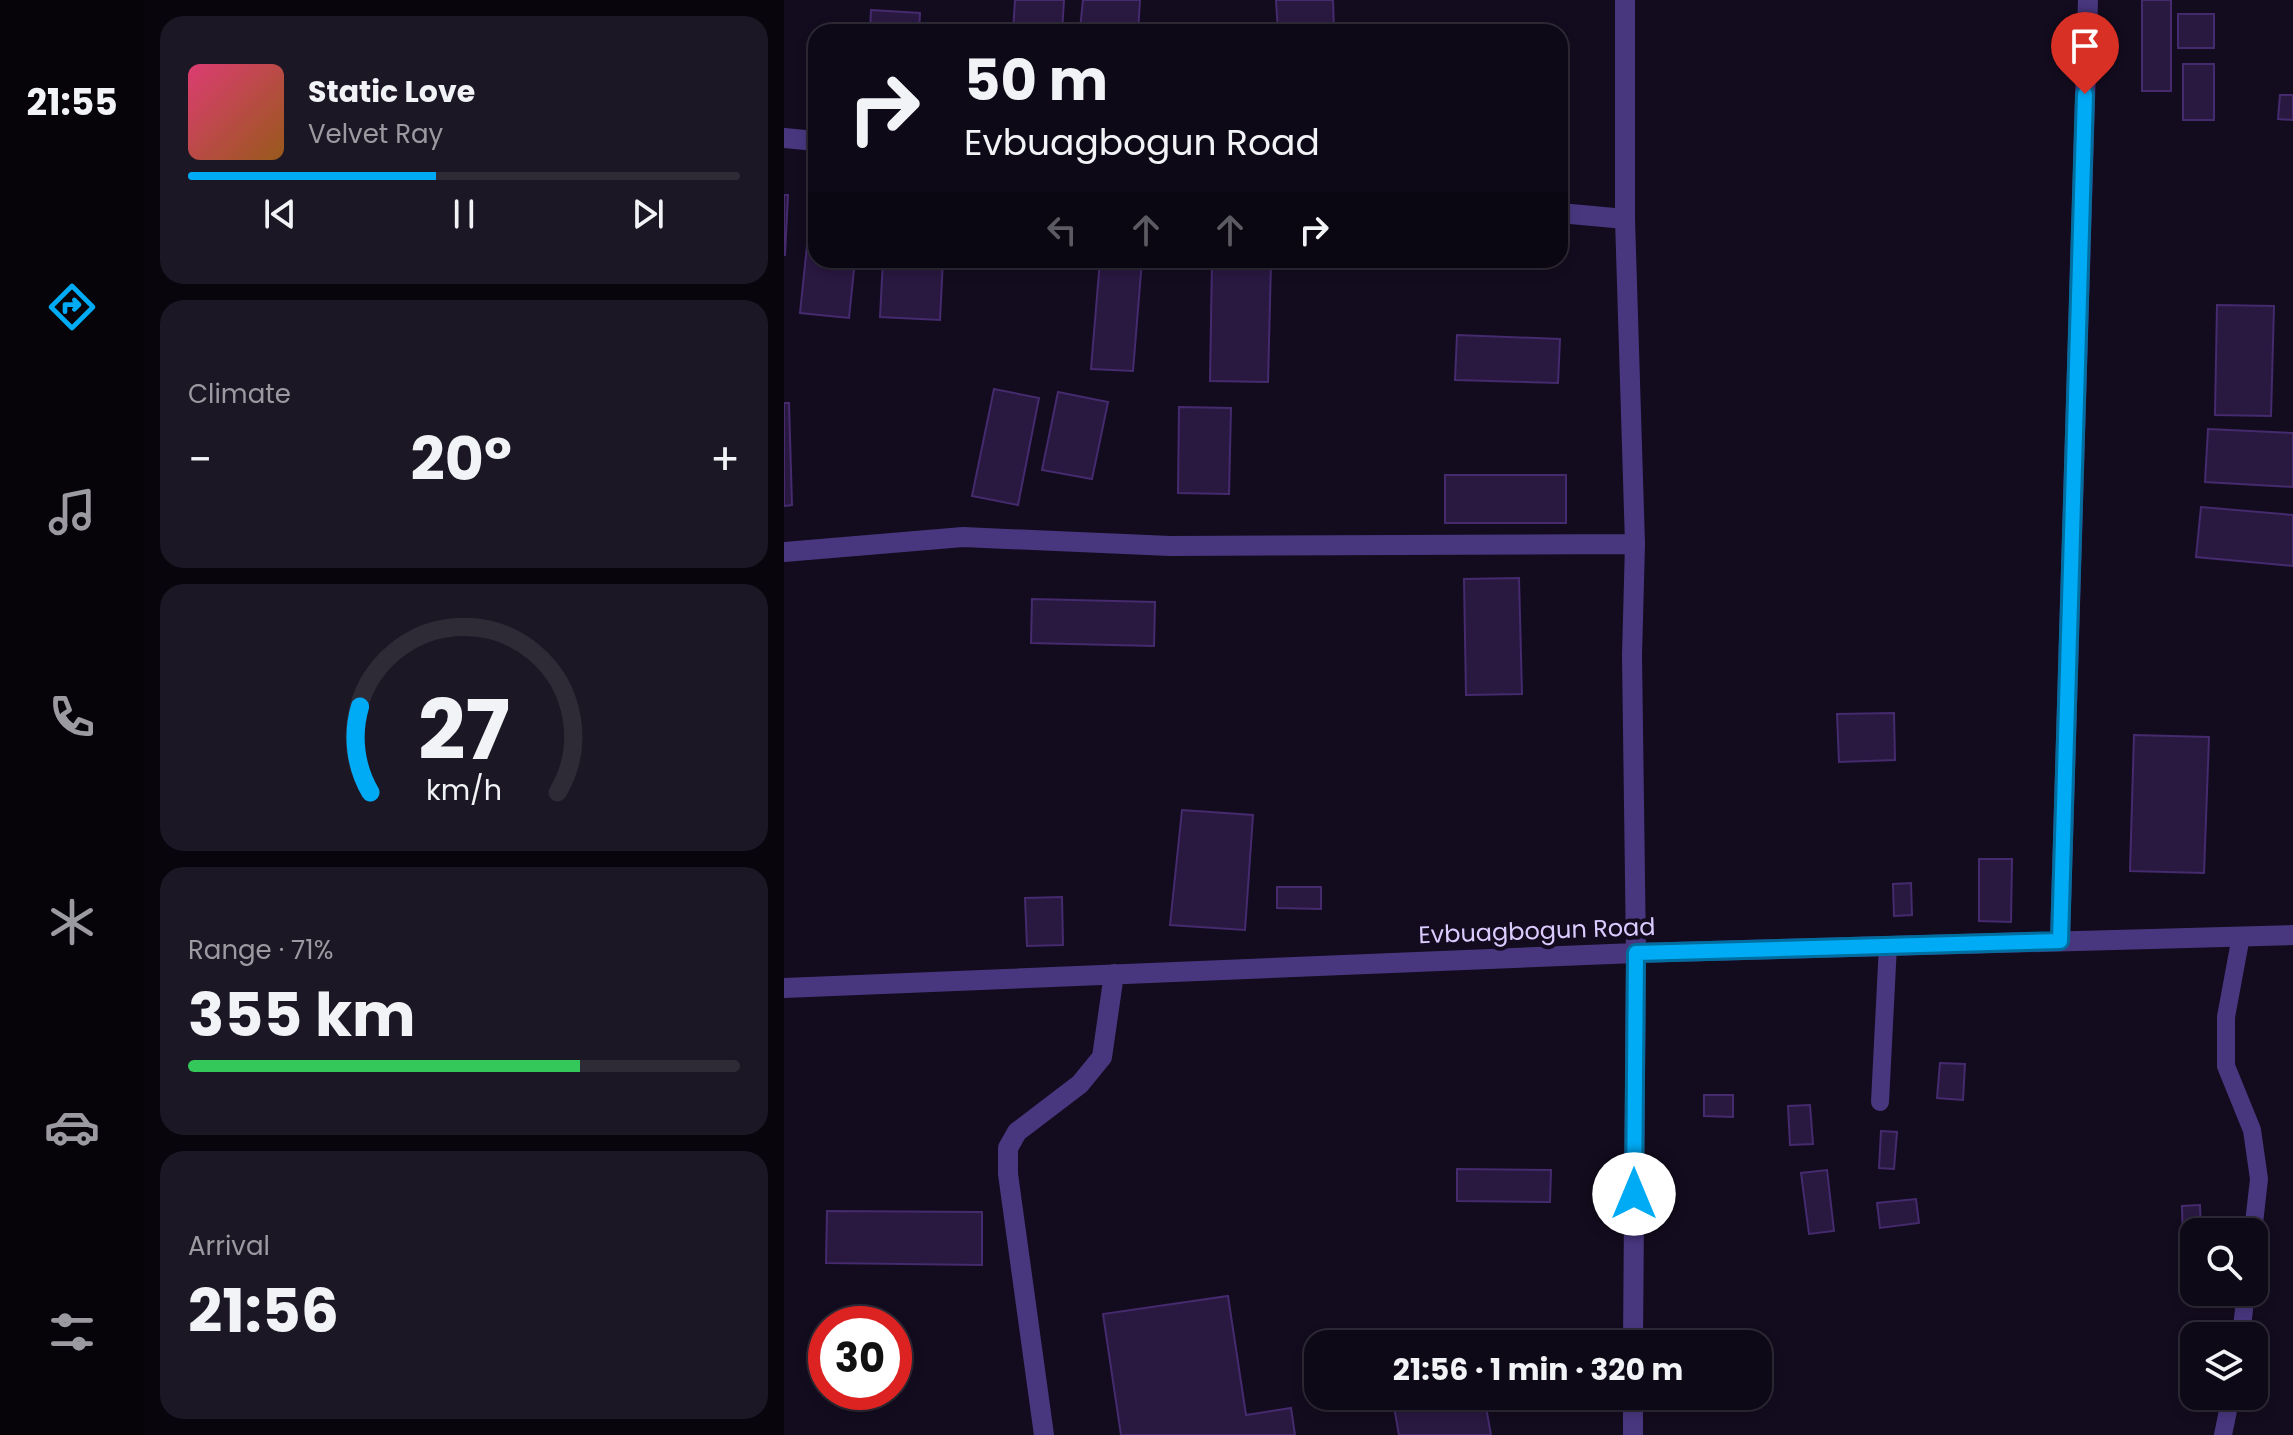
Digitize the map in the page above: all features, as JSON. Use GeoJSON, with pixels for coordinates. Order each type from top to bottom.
{"type":"FeatureCollection","features":[{"type":"Feature","properties":{"kind":"street"},"geometry":{"type":"LineString","coordinates":[[1625,0],[1625,219],[1635,544],[1632,655],[1636,953],[1633,1330]]}},
{"type":"Feature","properties":{"kind":"street"},"geometry":{"type":"LineString","coordinates":[[2060,941],[2088,0]]}},
{"type":"Feature","properties":{"kind":"street"},"geometry":{"type":"LineString","coordinates":[[784,138],[808,140]]}},
{"type":"Feature","properties":{"kind":"street"},"geometry":{"type":"LineString","coordinates":[[1568,214],[1625,219]]}},
{"type":"Feature","properties":{"kind":"street"},"geometry":{"type":"LineString","coordinates":[[784,552],[963,537],[1170,546],[1635,544]]}},
{"type":"Feature","properties":{"kind":"street","name":"Evbuagbogun Road"},"geometry":{"type":"LineString","coordinates":[[784,988],[1636,953],[2293,935]]}},
{"type":"Feature","properties":{"kind":"street"},"geometry":{"type":"LineString","coordinates":[[1044,1435],[1008,1174],[1008,1148],[1017,1132],[1080,1084],[1102,1057],[1114,974]]}},
{"type":"Feature","properties":{"kind":"street"},"geometry":{"type":"LineString","coordinates":[[1633,1410],[1633,1435]]}},
{"type":"Feature","properties":{"kind":"lane"},"geometry":{"type":"LineString","coordinates":[[2241,936],[2226,1017],[2226,1066],[2254,1143],[2259,1179],[2255,1218]]}},
{"type":"Feature","properties":{"kind":"lane"},"geometry":{"type":"LineString","coordinates":[[1880,1102],[1888,945]]}},
{"type":"Feature","properties":{"kind":"lane"},"geometry":{"type":"LineString","coordinates":[[2223,1435],[2228,1410]]}},
{"type":"Feature","properties":{"kind":"building"},"geometry":{"type":"Polygon","coordinates":[[[1015,0],[1064,0],[1062,24],[1014,24],[1015,0]]]}},
{"type":"Feature","properties":{"kind":"building"},"geometry":{"type":"Polygon","coordinates":[[[1083,0],[1140,0],[1138,24],[1081,24],[1083,0]]]}},
{"type":"Feature","properties":{"kind":"building"},"geometry":{"type":"Polygon","coordinates":[[[1276,0],[1333,0],[1334,24],[1278,24],[1276,0]]]}},
{"type":"Feature","properties":{"kind":"building"},"geometry":{"type":"Polygon","coordinates":[[[2142,0],[2171,0],[2171,91],[2142,91],[2142,0]]]}},
{"type":"Feature","properties":{"kind":"building"},"geometry":{"type":"Polygon","coordinates":[[[871,10],[920,13],[919,24],[870,24],[871,10]]]}},
{"type":"Feature","properties":{"kind":"building"},"geometry":{"type":"Polygon","coordinates":[[[2178,14],[2214,14],[2214,48],[2178,48],[2178,14]]]}},
{"type":"Feature","properties":{"kind":"building"},"geometry":{"type":"Polygon","coordinates":[[[2183,64],[2214,64],[2214,120],[2183,120],[2183,64]]]}},
{"type":"Feature","properties":{"kind":"building"},"geometry":{"type":"Polygon","coordinates":[[[2280,95],[2293,95],[2293,120],[2278,119],[2280,95]]]}},
{"type":"Feature","properties":{"kind":"building"},"geometry":{"type":"Polygon","coordinates":[[[784,195],[788,195],[785,255],[784,255],[784,195]]]}},
{"type":"Feature","properties":{"kind":"building"},"geometry":{"type":"Polygon","coordinates":[[[808,236],[808,268],[854,268],[849,318],[800,313],[808,236]]]}},
{"type":"Feature","properties":{"kind":"building"},"geometry":{"type":"Polygon","coordinates":[[[883,268],[943,268],[940,320],[880,317],[883,268]]]}},
{"type":"Feature","properties":{"kind":"building"},"geometry":{"type":"Polygon","coordinates":[[[1099,268],[1141,268],[1133,371],[1091,369],[1099,268]]]}},
{"type":"Feature","properties":{"kind":"building"},"geometry":{"type":"Polygon","coordinates":[[[1212,268],[1271,268],[1268,382],[1210,381],[1212,268]]]}},
{"type":"Feature","properties":{"kind":"building"},"geometry":{"type":"Polygon","coordinates":[[[2217,305],[2274,306],[2271,416],[2215,415],[2217,305]]]}},
{"type":"Feature","properties":{"kind":"building"},"geometry":{"type":"Polygon","coordinates":[[[1457,335],[1560,339],[1558,383],[1455,380],[1457,335]]]}},
{"type":"Feature","properties":{"kind":"building"},"geometry":{"type":"Polygon","coordinates":[[[994,389],[1039,398],[1018,505],[972,496],[994,389]]]}},
{"type":"Feature","properties":{"kind":"building"},"geometry":{"type":"Polygon","coordinates":[[[1058,392],[1108,402],[1092,479],[1042,470],[1058,392]]]}},
{"type":"Feature","properties":{"kind":"building"},"geometry":{"type":"Polygon","coordinates":[[[784,403],[789,403],[792,505],[784,506],[784,403]]]}},
{"type":"Feature","properties":{"kind":"building"},"geometry":{"type":"Polygon","coordinates":[[[1179,407],[1231,408],[1229,494],[1178,493],[1179,407]]]}},
{"type":"Feature","properties":{"kind":"building"},"geometry":{"type":"Polygon","coordinates":[[[2208,429],[2293,433],[2293,487],[2205,482],[2208,429]]]}},
{"type":"Feature","properties":{"kind":"building"},"geometry":{"type":"Polygon","coordinates":[[[1445,475],[1566,475],[1566,523],[1445,523],[1445,475]]]}},
{"type":"Feature","properties":{"kind":"building"},"geometry":{"type":"Polygon","coordinates":[[[2201,507],[2293,515],[2293,566],[2196,557],[2201,507]]]}},
{"type":"Feature","properties":{"kind":"building"},"geometry":{"type":"Polygon","coordinates":[[[1519,578],[1522,694],[1466,695],[1464,579],[1519,578]]]}},
{"type":"Feature","properties":{"kind":"building"},"geometry":{"type":"Polygon","coordinates":[[[1032,599],[1155,602],[1154,646],[1031,643],[1032,599]]]}},
{"type":"Feature","properties":{"kind":"building"},"geometry":{"type":"Polygon","coordinates":[[[1894,713],[1895,760],[1839,762],[1837,714],[1894,713]]]}},
{"type":"Feature","properties":{"kind":"building"},"geometry":{"type":"Polygon","coordinates":[[[2134,735],[2209,737],[2204,873],[2130,871],[2134,735]]]}},
{"type":"Feature","properties":{"kind":"building"},"geometry":{"type":"Polygon","coordinates":[[[1182,810],[1253,815],[1245,930],[1170,925],[1182,810]]]}},
{"type":"Feature","properties":{"kind":"building"},"geometry":{"type":"Polygon","coordinates":[[[1979,859],[2012,859],[2011,922],[1979,921],[1979,859]]]}},
{"type":"Feature","properties":{"kind":"building"},"geometry":{"type":"Polygon","coordinates":[[[1911,883],[1912,915],[1894,916],[1893,884],[1911,883]]]}},
{"type":"Feature","properties":{"kind":"building"},"geometry":{"type":"Polygon","coordinates":[[[1277,887],[1321,887],[1321,909],[1277,908],[1277,887]]]}},
{"type":"Feature","properties":{"kind":"building"},"geometry":{"type":"Polygon","coordinates":[[[1062,897],[1063,945],[1027,946],[1025,898],[1062,897]]]}},
{"type":"Feature","properties":{"kind":"building"},"geometry":{"type":"Polygon","coordinates":[[[1940,1063],[1965,1064],[1963,1100],[1937,1098],[1940,1063]]]}},
{"type":"Feature","properties":{"kind":"building"},"geometry":{"type":"Polygon","coordinates":[[[1704,1095],[1733,1095],[1733,1117],[1704,1116],[1704,1095]]]}},
{"type":"Feature","properties":{"kind":"building"},"geometry":{"type":"Polygon","coordinates":[[[1810,1105],[1813,1144],[1790,1145],[1788,1106],[1810,1105]]]}},
{"type":"Feature","properties":{"kind":"building"},"geometry":{"type":"Polygon","coordinates":[[[1881,1131],[1897,1132],[1894,1169],[1879,1168],[1881,1131]]]}},
{"type":"Feature","properties":{"kind":"building"},"geometry":{"type":"Polygon","coordinates":[[[1457,1169],[1551,1170],[1550,1202],[1457,1201],[1457,1169]]]}},
{"type":"Feature","properties":{"kind":"building"},"geometry":{"type":"Polygon","coordinates":[[[1827,1170],[1834,1231],[1809,1234],[1801,1173],[1827,1170]]]}},
{"type":"Feature","properties":{"kind":"building"},"geometry":{"type":"Polygon","coordinates":[[[1916,1199],[1919,1223],[1880,1228],[1877,1203],[1916,1199]]]}},
{"type":"Feature","properties":{"kind":"building"},"geometry":{"type":"Polygon","coordinates":[[[2200,1205],[2200,1218],[2182,1218],[2182,1206],[2200,1205]]]}},
{"type":"Feature","properties":{"kind":"building"},"geometry":{"type":"Polygon","coordinates":[[[827,1211],[982,1212],[982,1265],[826,1263],[827,1211]]]}},
{"type":"Feature","properties":{"kind":"building"},"geometry":{"type":"Polygon","coordinates":[[[1228,1296],[1246,1415],[1291,1408],[1295,1435],[1121,1435],[1103,1314],[1228,1296]]]}},
{"type":"Feature","properties":{"kind":"building"},"geometry":{"type":"Polygon","coordinates":[[[1395,1410],[1487,1410],[1491,1435],[1399,1435],[1395,1410]]]}},
{"type":"Feature","properties":{"kind":"route"},"geometry":{"type":"LineString","coordinates":[[1634,1194],[1636,953],[2060,941],[2085,94]]}}]}
